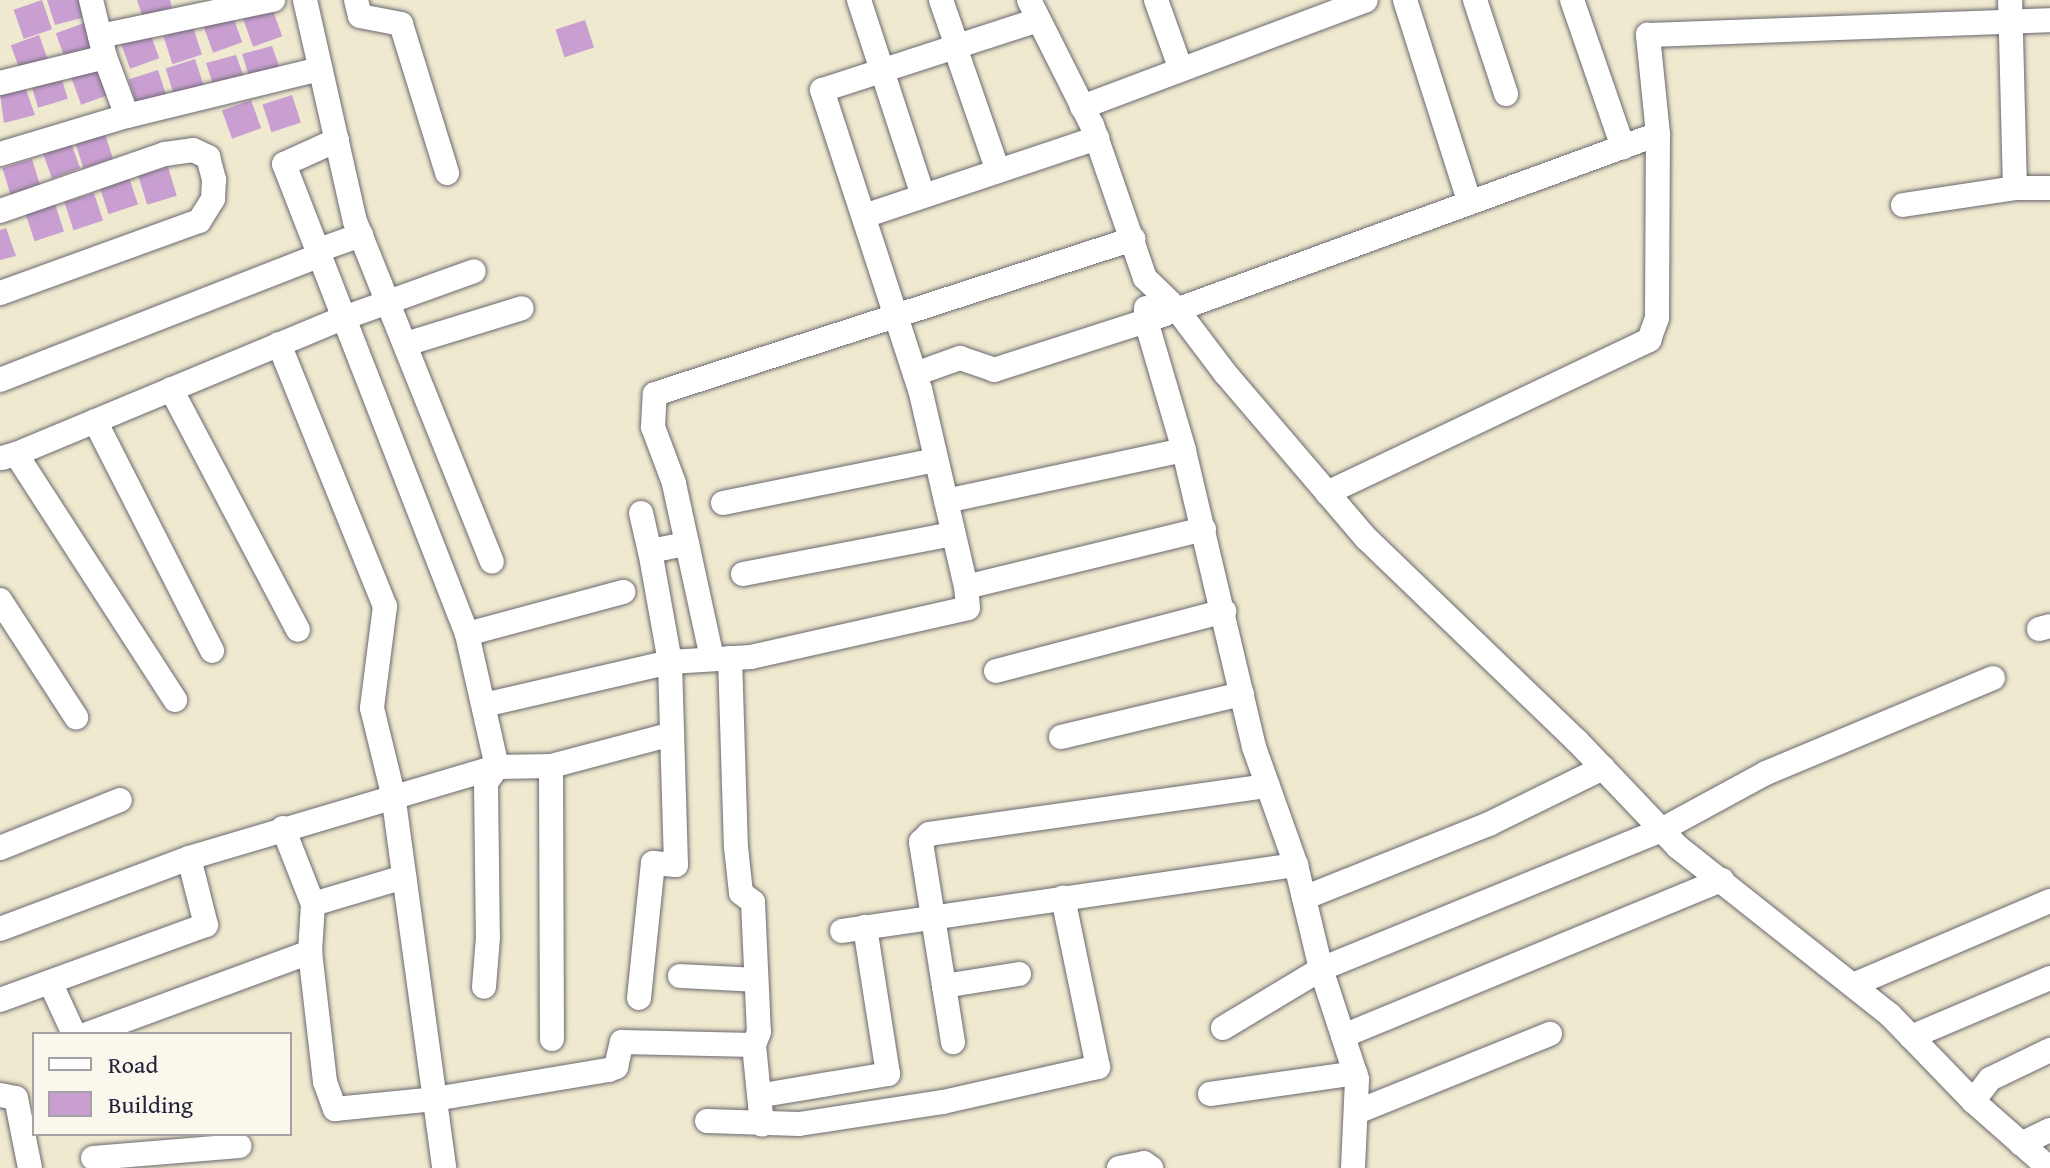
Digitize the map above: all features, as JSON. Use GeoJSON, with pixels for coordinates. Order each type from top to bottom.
{"type":"FeatureCollection","features":[{"type":"Feature","properties":{"kind":"street"},"geometry":{"type":"LineString","coordinates":[[91,0],[102,46],[127,116]]}},
{"type":"Feature","properties":{"kind":"street"},"geometry":{"type":"LineString","coordinates":[[0,83],[102,46],[273,0]]}},
{"type":"Feature","properties":{"kind":"street"},"geometry":{"type":"LineString","coordinates":[[305,0],[361,235],[492,562]]}},
{"type":"Feature","properties":{"kind":"street"},"geometry":{"type":"LineString","coordinates":[[356,0],[360,16],[401,24],[447,173]]}},
{"type":"Feature","properties":{"kind":"street"},"geometry":{"type":"LineString","coordinates":[[859,0],[885,70],[923,196]]}},
{"type":"Feature","properties":{"kind":"street"},"geometry":{"type":"LineString","coordinates":[[941,0],[998,171]]}},
{"type":"Feature","properties":{"kind":"street"},"geometry":{"type":"LineString","coordinates":[[1156,0],[1181,70]]}},
{"type":"Feature","properties":{"kind":"street"},"geometry":{"type":"LineString","coordinates":[[1082,107],[1366,0]]}},
{"type":"Feature","properties":{"kind":"street"},"geometry":{"type":"LineString","coordinates":[[1405,0],[1469,201]]}},
{"type":"Feature","properties":{"kind":"street"},"geometry":{"type":"LineString","coordinates":[[1475,0],[1506,94]]}},
{"type":"Feature","properties":{"kind":"street"},"geometry":{"type":"LineString","coordinates":[[1572,0],[1623,147]]}},
{"type":"Feature","properties":{"kind":"street"},"geometry":{"type":"LineString","coordinates":[[484,705],[670,662],[721,658],[968,608],[966,587],[915,374],[822,90],[956,47],[1034,10],[1097,138],[1145,278],[1146,321],[1184,450],[1242,694],[1268,786],[1296,865],[1321,969],[1355,1073],[1359,1111],[1353,1168]]}},
{"type":"Feature","properties":{"kind":"street"},"geometry":{"type":"LineString","coordinates":[[2009,10],[2015,188]]}},
{"type":"Feature","properties":{"kind":"street"},"geometry":{"type":"LineString","coordinates":[[1327,493],[1649,340],[1657,318],[1658,134],[1648,35],[2009,10],[2050,20]]}},
{"type":"Feature","properties":{"kind":"street"},"geometry":{"type":"LineString","coordinates":[[0,154],[127,116],[320,69]]}},
{"type":"Feature","properties":{"kind":"street"},"geometry":{"type":"LineString","coordinates":[[915,374],[960,358],[994,370],[1146,321],[1658,134]]}},
{"type":"Feature","properties":{"kind":"street"},"geometry":{"type":"LineString","coordinates":[[864,216],[1097,138]]}},
{"type":"Feature","properties":{"kind":"street"},"geometry":{"type":"LineString","coordinates":[[337,140],[284,164],[341,319],[467,634],[497,767],[486,783],[488,937],[484,987]]}},
{"type":"Feature","properties":{"kind":"street"},"geometry":{"type":"LineString","coordinates":[[0,211],[165,154],[193,150],[208,157],[214,180],[213,199],[199,221],[0,293]]}},
{"type":"Feature","properties":{"kind":"street"},"geometry":{"type":"LineString","coordinates":[[1903,205],[2015,188],[2050,188]]}},
{"type":"Feature","properties":{"kind":"street"},"geometry":{"type":"LineString","coordinates":[[0,380],[361,235]]}},
{"type":"Feature","properties":{"kind":"street"},"geometry":{"type":"LineString","coordinates":[[762,1125],[763,1095],[754,1045],[756,980],[753,902],[741,893],[721,658],[687,544],[663,443],[653,427],[655,394],[896,313],[1133,239]]}},
{"type":"Feature","properties":{"kind":"street"},"geometry":{"type":"LineString","coordinates":[[175,700],[8,456],[341,319],[474,271]]}},
{"type":"Feature","properties":{"kind":"street"},"geometry":{"type":"LineString","coordinates":[[1145,278],[1176,308],[1327,493],[1378,550],[1603,768],[1661,830],[1853,985],[1911,1037],[1973,1101],[2049,1168]]}},
{"type":"Feature","properties":{"kind":"street"},"geometry":{"type":"LineString","coordinates":[[406,344],[522,308]]}},
{"type":"Feature","properties":{"kind":"street"},"geometry":{"type":"LineString","coordinates":[[279,344],[385,606],[372,708],[393,794],[444,1168]]}},
{"type":"Feature","properties":{"kind":"street"},"geometry":{"type":"LineString","coordinates":[[171,389],[298,630]]}},
{"type":"Feature","properties":{"kind":"street"},"geometry":{"type":"LineString","coordinates":[[95,421],[212,651]]}},
{"type":"Feature","properties":{"kind":"street"},"geometry":{"type":"LineString","coordinates":[[946,501],[1184,450]]}},
{"type":"Feature","properties":{"kind":"street"},"geometry":{"type":"LineString","coordinates":[[723,503],[936,460]]}},
{"type":"Feature","properties":{"kind":"street"},"geometry":{"type":"LineString","coordinates":[[639,998],[653,863],[676,865],[670,662],[641,513]]}},
{"type":"Feature","properties":{"kind":"street"},"geometry":{"type":"LineString","coordinates":[[966,587],[1204,529]]}},
{"type":"Feature","properties":{"kind":"street"},"geometry":{"type":"LineString","coordinates":[[743,574],[953,534]]}},
{"type":"Feature","properties":{"kind":"street"},"geometry":{"type":"LineString","coordinates":[[650,551],[687,544]]}},
{"type":"Feature","properties":{"kind":"street"},"geometry":{"type":"LineString","coordinates":[[467,634],[623,592]]}},
{"type":"Feature","properties":{"kind":"street"},"geometry":{"type":"LineString","coordinates":[[0,600],[76,717]]}},
{"type":"Feature","properties":{"kind":"street"},"geometry":{"type":"LineString","coordinates":[[996,671],[1224,611]]}},
{"type":"Feature","properties":{"kind":"street"},"geometry":{"type":"LineString","coordinates":[[1223,1028],[1321,969],[1661,830],[1766,773],[1993,678]]}},
{"type":"Feature","properties":{"kind":"street"},"geometry":{"type":"LineString","coordinates":[[1061,737],[1242,694]]}},
{"type":"Feature","properties":{"kind":"street"},"geometry":{"type":"LineString","coordinates":[[0,929],[189,858],[393,794],[497,767],[551,766],[672,734]]}},
{"type":"Feature","properties":{"kind":"street"},"geometry":{"type":"LineString","coordinates":[[551,766],[552,1039]]}},
{"type":"Feature","properties":{"kind":"street"},"geometry":{"type":"LineString","coordinates":[[1304,898],[1489,824],[1603,768]]}},
{"type":"Feature","properties":{"kind":"street"},"geometry":{"type":"LineString","coordinates":[[953,1042],[921,842],[929,834],[1268,786]]}},
{"type":"Feature","properties":{"kind":"street"},"geometry":{"type":"LineString","coordinates":[[0,848],[120,800]]}},
{"type":"Feature","properties":{"kind":"street"},"geometry":{"type":"LineString","coordinates":[[283,828],[313,904],[310,952],[331,1105],[350,1108],[435,1099],[609,1070],[616,1067],[622,1042],[754,1045]]}},
{"type":"Feature","properties":{"kind":"street"},"geometry":{"type":"LineString","coordinates":[[0,1000],[206,925],[189,858]]}},
{"type":"Feature","properties":{"kind":"street"},"geometry":{"type":"LineString","coordinates":[[763,1095],[888,1074],[854,929],[1296,865]]}},
{"type":"Feature","properties":{"kind":"street"},"geometry":{"type":"LineString","coordinates":[[313,904],[404,877]]}},
{"type":"Feature","properties":{"kind":"street"},"geometry":{"type":"LineString","coordinates":[[1343,1036],[1722,880]]}},
{"type":"Feature","properties":{"kind":"street"},"geometry":{"type":"LineString","coordinates":[[707,1121],[762,1125],[943,1102],[1098,1067],[1063,898]]}},
{"type":"Feature","properties":{"kind":"street"},"geometry":{"type":"LineString","coordinates":[[1853,985],[2050,901]]}},
{"type":"Feature","properties":{"kind":"street"},"geometry":{"type":"LineString","coordinates":[[92,1032],[310,952]]}},
{"type":"Feature","properties":{"kind":"street"},"geometry":{"type":"LineString","coordinates":[[944,986],[1019,974]]}},
{"type":"Feature","properties":{"kind":"street"},"geometry":{"type":"LineString","coordinates":[[680,976],[756,980]]}},
{"type":"Feature","properties":{"kind":"street"},"geometry":{"type":"LineString","coordinates":[[1911,1037],[2050,978]]}},
{"type":"Feature","properties":{"kind":"street"},"geometry":{"type":"LineString","coordinates":[[50,982],[73,1032]]}},
{"type":"Feature","properties":{"kind":"street"},"geometry":{"type":"LineString","coordinates":[[1359,1111],[1550,1034]]}},
{"type":"Feature","properties":{"kind":"street"},"geometry":{"type":"LineString","coordinates":[[1973,1101],[1990,1079],[2050,1050]]}},
{"type":"Feature","properties":{"kind":"street"},"geometry":{"type":"LineString","coordinates":[[1210,1094],[1355,1073]]}},
{"type":"Feature","properties":{"kind":"street"},"geometry":{"type":"LineString","coordinates":[[0,1095],[16,1098],[30,1168]]}},
{"type":"Feature","properties":{"kind":"street"},"geometry":{"type":"LineString","coordinates":[[2021,1144],[2050,1130]]}},
{"type":"Feature","properties":{"kind":"street"},"geometry":{"type":"LineString","coordinates":[[93,1153],[240,1146]]}},
{"type":"Feature","properties":{"kind":"street"},"geometry":{"type":"LineString","coordinates":[[1119,1168],[1144,1163],[1151,1168]]}},
{"type":"Feature","properties":{"kind":"building"},"geometry":{"type":"Polygon","coordinates":[[[42,0],[52,29],[24,39],[14,10],[42,0]]]}},
{"type":"Feature","properties":{"kind":"building"},"geometry":{"type":"Polygon","coordinates":[[[47,0],[80,0],[85,17],[55,25],[47,0]]]}},
{"type":"Feature","properties":{"kind":"building"},"geometry":{"type":"Polygon","coordinates":[[[137,0],[170,0],[172,8],[142,15],[137,0]]]}},
{"type":"Feature","properties":{"kind":"building"},"geometry":{"type":"Polygon","coordinates":[[[272,8],[282,36],[253,47],[243,19],[272,8]]]}},
{"type":"Feature","properties":{"kind":"building"},"geometry":{"type":"Polygon","coordinates":[[[232,14],[242,42],[213,53],[203,25],[232,14]]]}},
{"type":"Feature","properties":{"kind":"building"},"geometry":{"type":"Polygon","coordinates":[[[585,20],[594,48],[564,57],[556,30],[585,20]]]}},
{"type":"Feature","properties":{"kind":"building"},"geometry":{"type":"Polygon","coordinates":[[[84,23],[94,51],[66,61],[56,33],[84,23]]]}},
{"type":"Feature","properties":{"kind":"building"},"geometry":{"type":"Polygon","coordinates":[[[193,27],[202,55],[172,64],[164,37],[193,27]]]}},
{"type":"Feature","properties":{"kind":"building"},"geometry":{"type":"Polygon","coordinates":[[[149,30],[159,58],[130,69],[120,41],[149,30]]]}},
{"type":"Feature","properties":{"kind":"building"},"geometry":{"type":"Polygon","coordinates":[[[39,35],[49,63],[21,73],[11,45],[39,35]]]}},
{"type":"Feature","properties":{"kind":"building"},"geometry":{"type":"Polygon","coordinates":[[[272,46],[282,75],[251,82],[242,54],[272,46]]]}},
{"type":"Feature","properties":{"kind":"building"},"geometry":{"type":"Polygon","coordinates":[[[236,55],[246,83],[215,90],[206,63],[236,55]]]}},
{"type":"Feature","properties":{"kind":"building"},"geometry":{"type":"Polygon","coordinates":[[[195,59],[204,87],[174,96],[166,69],[195,59]]]}},
{"type":"Feature","properties":{"kind":"building"},"geometry":{"type":"Polygon","coordinates":[[[100,66],[110,94],[81,105],[71,77],[100,66]]]}},
{"type":"Feature","properties":{"kind":"building"},"geometry":{"type":"Polygon","coordinates":[[[59,70],[68,99],[38,108],[29,79],[59,70]]]}},
{"type":"Feature","properties":{"kind":"building"},"geometry":{"type":"Polygon","coordinates":[[[158,70],[167,98],[137,107],[129,80],[158,70]]]}},
{"type":"Feature","properties":{"kind":"building"},"geometry":{"type":"Polygon","coordinates":[[[25,87],[35,115],[4,123],[0,94],[25,87]]]}},
{"type":"Feature","properties":{"kind":"building"},"geometry":{"type":"Polygon","coordinates":[[[292,95],[301,123],[271,132],[263,105],[292,95]]]}},
{"type":"Feature","properties":{"kind":"building"},"geometry":{"type":"Polygon","coordinates":[[[251,100],[261,128],[232,139],[222,111],[251,100]]]}},
{"type":"Feature","properties":{"kind":"building"},"geometry":{"type":"Polygon","coordinates":[[[104,131],[113,159],[83,168],[75,141],[104,131]]]}},
{"type":"Feature","properties":{"kind":"building"},"geometry":{"type":"Polygon","coordinates":[[[70,140],[80,168],[52,178],[42,150],[70,140]]]}},
{"type":"Feature","properties":{"kind":"building"},"geometry":{"type":"Polygon","coordinates":[[[32,159],[41,188],[11,197],[2,168],[32,159]]]}},
{"type":"Feature","properties":{"kind":"building"},"geometry":{"type":"Polygon","coordinates":[[[168,167],[177,196],[147,205],[138,176],[168,167]]]}},
{"type":"Feature","properties":{"kind":"building"},"geometry":{"type":"Polygon","coordinates":[[[129,177],[138,205],[108,214],[100,187],[129,177]]]}},
{"type":"Feature","properties":{"kind":"building"},"geometry":{"type":"Polygon","coordinates":[[[94,193],[103,221],[73,230],[65,203],[94,193]]]}},
{"type":"Feature","properties":{"kind":"building"},"geometry":{"type":"Polygon","coordinates":[[[55,204],[64,232],[34,241],[26,214],[55,204]]]}},
{"type":"Feature","properties":{"kind":"building"},"geometry":{"type":"Polygon","coordinates":[[[6,228],[16,256],[0,260],[0,230],[6,228]]]}}]}
